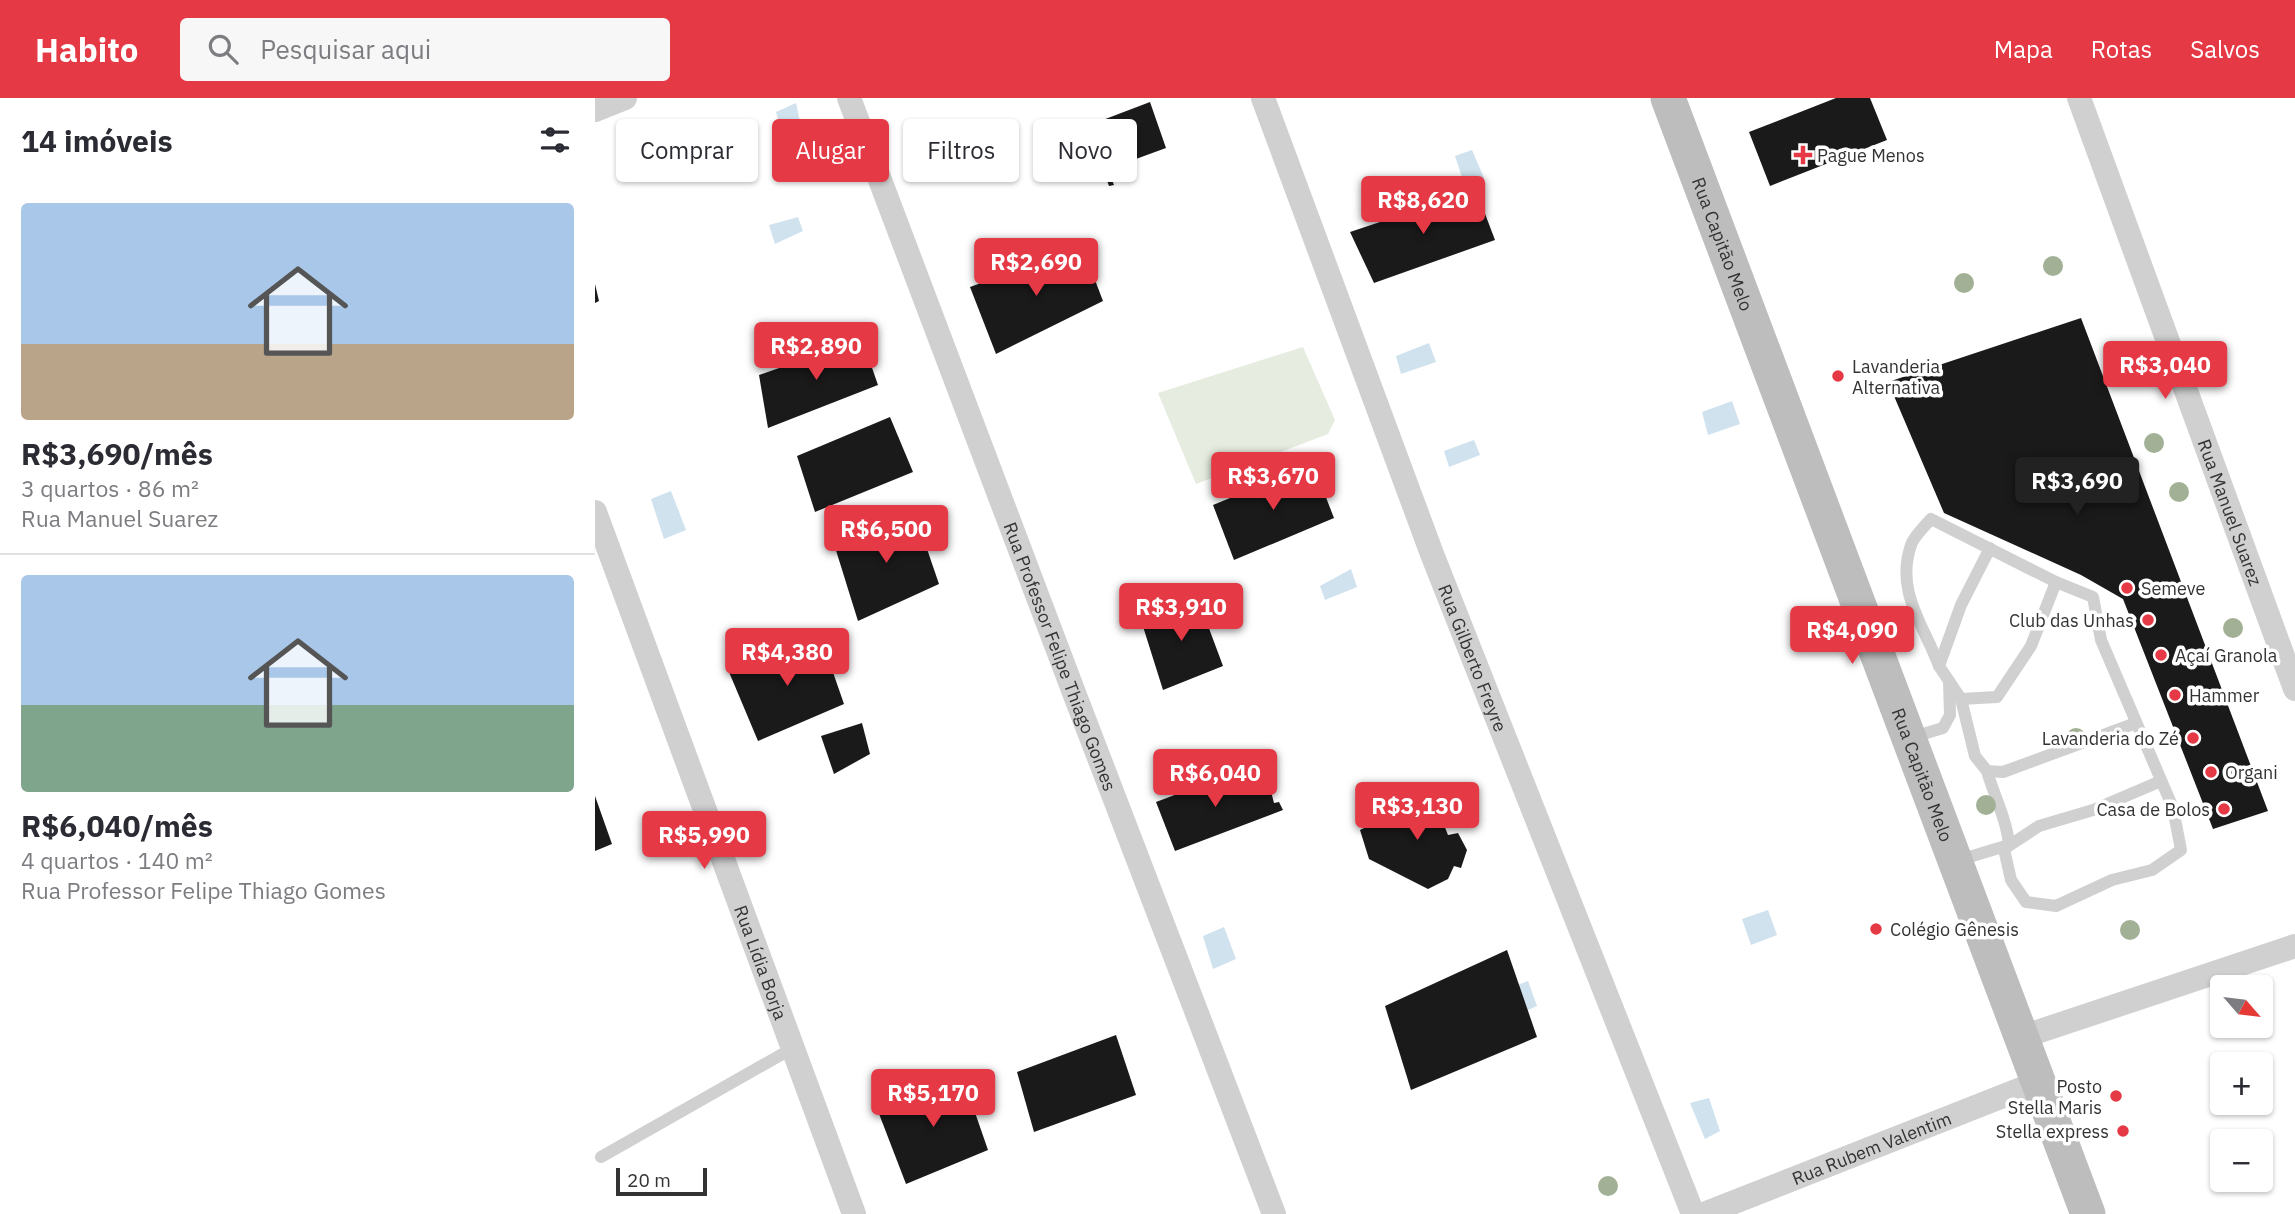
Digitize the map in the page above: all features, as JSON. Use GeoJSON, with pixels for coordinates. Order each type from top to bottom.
{"type":"FeatureCollection","features":[{"type":"Feature","properties":{"kind":"main road","name":"Rua Capitão Melo"},"geometry":{"type":"LineString","coordinates":[[1668,98],[2088,1214]]}},
{"type":"Feature","properties":{"kind":"street"},"geometry":{"type":"LineString","coordinates":[[595,110],[625,98]]}},
{"type":"Feature","properties":{"kind":"street","name":"Rua Professor Felipe Thiago Gomes"},"geometry":{"type":"LineString","coordinates":[[849,98],[1274,1214]]}},
{"type":"Feature","properties":{"kind":"street","name":"Rua Gilberto Freyre"},"geometry":{"type":"LineString","coordinates":[[1263,98],[1433,554],[1693,1214]]}},
{"type":"Feature","properties":{"kind":"street","name":"Rua Manuel Suarez"},"geometry":{"type":"LineString","coordinates":[[2079,98],[2295,689]]}},
{"type":"Feature","properties":{"kind":"street","name":"Rua Lídia Borja"},"geometry":{"type":"LineString","coordinates":[[595,512],[854,1214]]}},
{"type":"Feature","properties":{"kind":"street"},"geometry":{"type":"LineString","coordinates":[[2022,1037],[2295,946]]}},
{"type":"Feature","properties":{"kind":"street","name":"Rua Rubem Valentim"},"geometry":{"type":"LineString","coordinates":[[1704,1214],[2039,1082]]}},
{"type":"Feature","properties":{"kind":"lane"},"geometry":{"type":"LineString","coordinates":[[2009,845],[2008,831],[1995,801],[1987,771],[1975,756],[1961,699],[1938,666],[1932,647],[1917,620],[1906,578],[1911,543],[1931,519],[2056,582],[2093,597],[2101,640],[2173,808],[2181,850],[2152,870],[2112,880],[2056,906],[2026,902],[2011,880],[2004,849],[2039,826],[2093,810],[2161,781]]}},
{"type":"Feature","properties":{"kind":"lane"},"geometry":{"type":"LineString","coordinates":[[1938,666],[1961,605],[1990,548]]}},
{"type":"Feature","properties":{"kind":"lane"},"geometry":{"type":"LineString","coordinates":[[1961,699],[1997,697],[2031,646],[2056,582]]}},
{"type":"Feature","properties":{"kind":"lane"},"geometry":{"type":"LineString","coordinates":[[1909,739],[1943,728],[1950,715],[1949,681]]}},
{"type":"Feature","properties":{"kind":"lane"},"geometry":{"type":"LineString","coordinates":[[1987,771],[2003,772],[2136,723]]}},
{"type":"Feature","properties":{"kind":"lane"},"geometry":{"type":"LineString","coordinates":[[1956,861],[2009,845]]}},
{"type":"Feature","properties":{"kind":"lane"},"geometry":{"type":"LineString","coordinates":[[601,1157],[793,1048]]}},
{"type":"Feature","properties":{"kind":"shaded area"},"geometry":{"type":"Polygon","coordinates":[[[1303,347],[1335,420],[1328,434],[1196,484],[1158,393],[1303,347]]]}},
{"type":"Feature","properties":{"kind":"water"},"geometry":{"type":"Polygon","coordinates":[[[796,103],[799,119],[778,119],[776,112],[796,103]]]}},
{"type":"Feature","properties":{"kind":"water"},"geometry":{"type":"Polygon","coordinates":[[[1472,150],[1484,178],[1465,186],[1455,156],[1472,150]]]}},
{"type":"Feature","properties":{"kind":"water"},"geometry":{"type":"Polygon","coordinates":[[[798,217],[803,231],[775,244],[769,225],[798,217]]]}},
{"type":"Feature","properties":{"kind":"water"},"geometry":{"type":"Polygon","coordinates":[[[1429,343],[1436,362],[1401,374],[1396,356],[1429,343]]]}},
{"type":"Feature","properties":{"kind":"water"},"geometry":{"type":"Polygon","coordinates":[[[1732,401],[1740,424],[1708,435],[1702,412],[1732,401]]]}},
{"type":"Feature","properties":{"kind":"water"},"geometry":{"type":"Polygon","coordinates":[[[1474,440],[1480,455],[1449,467],[1444,451],[1474,440]]]}},
{"type":"Feature","properties":{"kind":"water"},"geometry":{"type":"Polygon","coordinates":[[[671,491],[686,530],[664,539],[651,499],[671,491]]]}},
{"type":"Feature","properties":{"kind":"water"},"geometry":{"type":"Polygon","coordinates":[[[1351,569],[1357,587],[1325,600],[1320,586],[1351,569]]]}},
{"type":"Feature","properties":{"kind":"water"},"geometry":{"type":"Polygon","coordinates":[[[1768,910],[1777,935],[1751,945],[1742,919],[1768,910]]]}},
{"type":"Feature","properties":{"kind":"water"},"geometry":{"type":"Polygon","coordinates":[[[1224,927],[1236,959],[1213,969],[1203,936],[1224,927]]]}},
{"type":"Feature","properties":{"kind":"water"},"geometry":{"type":"Polygon","coordinates":[[[1528,981],[1537,1006],[1514,1016],[1505,990],[1528,981]]]}},
{"type":"Feature","properties":{"kind":"water"},"geometry":{"type":"Polygon","coordinates":[[[1709,1098],[1720,1131],[1705,1139],[1690,1103],[1709,1098]]]}},
{"type":"Feature","properties":{"kind":"building","name":"Pague Menos"},"geometry":{"type":"Polygon","coordinates":[[[1836,98],[1870,98],[1887,140],[1770,186],[1749,132],[1836,98]]]}},
{"type":"Feature","properties":{"kind":"building"},"geometry":{"type":"Polygon","coordinates":[[[1150,102],[1166,148],[1137,159],[1137,119],[1105,119],[1150,102]]]}},
{"type":"Feature","properties":{"kind":"building"},"geometry":{"type":"Polygon","coordinates":[[[1476,190],[1495,240],[1374,283],[1350,232],[1476,190]]]}},
{"type":"Feature","properties":{"kind":"building"},"geometry":{"type":"Polygon","coordinates":[[[1082,246],[1103,301],[996,354],[970,287],[1082,246]]]}},
{"type":"Feature","properties":{"kind":"building"},"geometry":{"type":"Polygon","coordinates":[[[595,284],[599,301],[595,303],[595,284]]]}},
{"type":"Feature","properties":{"kind":"building"},"geometry":{"type":"Polygon","coordinates":[[[2081,318],[2268,811],[2213,829],[2123,599],[2081,575],[1944,513],[1888,382],[2081,318]]]}},
{"type":"Feature","properties":{"kind":"building"},"geometry":{"type":"Polygon","coordinates":[[[862,339],[878,385],[768,428],[759,375],[862,339]]]}},
{"type":"Feature","properties":{"kind":"building"},"geometry":{"type":"Polygon","coordinates":[[[890,417],[913,472],[815,512],[797,456],[890,417]]]}},
{"type":"Feature","properties":{"kind":"building"},"geometry":{"type":"Polygon","coordinates":[[[1313,464],[1334,518],[1234,560],[1213,505],[1313,464]]]}},
{"type":"Feature","properties":{"kind":"building"},"geometry":{"type":"Polygon","coordinates":[[[914,511],[939,584],[858,621],[834,544],[914,511]]]}},
{"type":"Feature","properties":{"kind":"building"},"geometry":{"type":"Polygon","coordinates":[[[1197,596],[1223,666],[1163,690],[1140,617],[1150,613],[1155,620],[1159,619],[1156,612],[1197,596]]]}},
{"type":"Feature","properties":{"kind":"building"},"geometry":{"type":"Polygon","coordinates":[[[820,635],[844,704],[758,741],[729,672],[820,635]]]}},
{"type":"Feature","properties":{"kind":"building"},"geometry":{"type":"Polygon","coordinates":[[[862,723],[870,754],[834,774],[821,736],[862,723]]]}},
{"type":"Feature","properties":{"kind":"building"},"geometry":{"type":"Polygon","coordinates":[[[1244,769],[1249,789],[1269,784],[1274,803],[1279,802],[1283,810],[1175,851],[1156,802],[1244,769]]]}},
{"type":"Feature","properties":{"kind":"building"},"geometry":{"type":"Polygon","coordinates":[[[1442,790],[1454,814],[1442,820],[1448,835],[1458,833],[1467,850],[1461,868],[1454,866],[1448,879],[1428,889],[1369,859],[1360,830],[1442,790]]]}},
{"type":"Feature","properties":{"kind":"building"},"geometry":{"type":"Polygon","coordinates":[[[595,796],[612,844],[595,851],[595,796]]]}},
{"type":"Feature","properties":{"kind":"building"},"geometry":{"type":"Polygon","coordinates":[[[1507,950],[1537,1037],[1411,1090],[1385,1006],[1507,950]]]}},
{"type":"Feature","properties":{"kind":"building"},"geometry":{"type":"Polygon","coordinates":[[[1116,1035],[1136,1095],[1034,1132],[1017,1072],[1116,1035]]]}},
{"type":"Feature","properties":{"kind":"building"},"geometry":{"type":"Polygon","coordinates":[[[962,1075],[988,1150],[906,1184],[876,1106],[962,1075]]]}},
{"type":"Feature","properties":{"kind":"place","name":"Pague Menos"},"geometry":{"type":"Point","coordinates":[1803,155]}},
{"type":"Feature","properties":{"kind":"place","name":"Lavanderia Alternativa"},"geometry":{"type":"Point","coordinates":[1838,376]}},
{"type":"Feature","properties":{"kind":"place","name":"Semeve"},"geometry":{"type":"Point","coordinates":[2127,588]}},
{"type":"Feature","properties":{"kind":"place","name":"Club das Unhas"},"geometry":{"type":"Point","coordinates":[2148,620]}},
{"type":"Feature","properties":{"kind":"place","name":"Açaí Granola"},"geometry":{"type":"Point","coordinates":[2161,655]}},
{"type":"Feature","properties":{"kind":"place","name":"Hammer"},"geometry":{"type":"Point","coordinates":[2175,695]}},
{"type":"Feature","properties":{"kind":"place","name":"Lavanderia do Zé"},"geometry":{"type":"Point","coordinates":[2193,738]}},
{"type":"Feature","properties":{"kind":"place","name":"Organi"},"geometry":{"type":"Point","coordinates":[2211,772]}},
{"type":"Feature","properties":{"kind":"place","name":"Casa de Bolos"},"geometry":{"type":"Point","coordinates":[2224,809]}},
{"type":"Feature","properties":{"kind":"place","name":"Colégio Gênesis"},"geometry":{"type":"Point","coordinates":[1876,929]}},
{"type":"Feature","properties":{"kind":"place","name":"Posto Stella Maris"},"geometry":{"type":"Point","coordinates":[2116,1096]}},
{"type":"Feature","properties":{"kind":"place","name":"Stella express"},"geometry":{"type":"Point","coordinates":[2123,1131]}}]}
